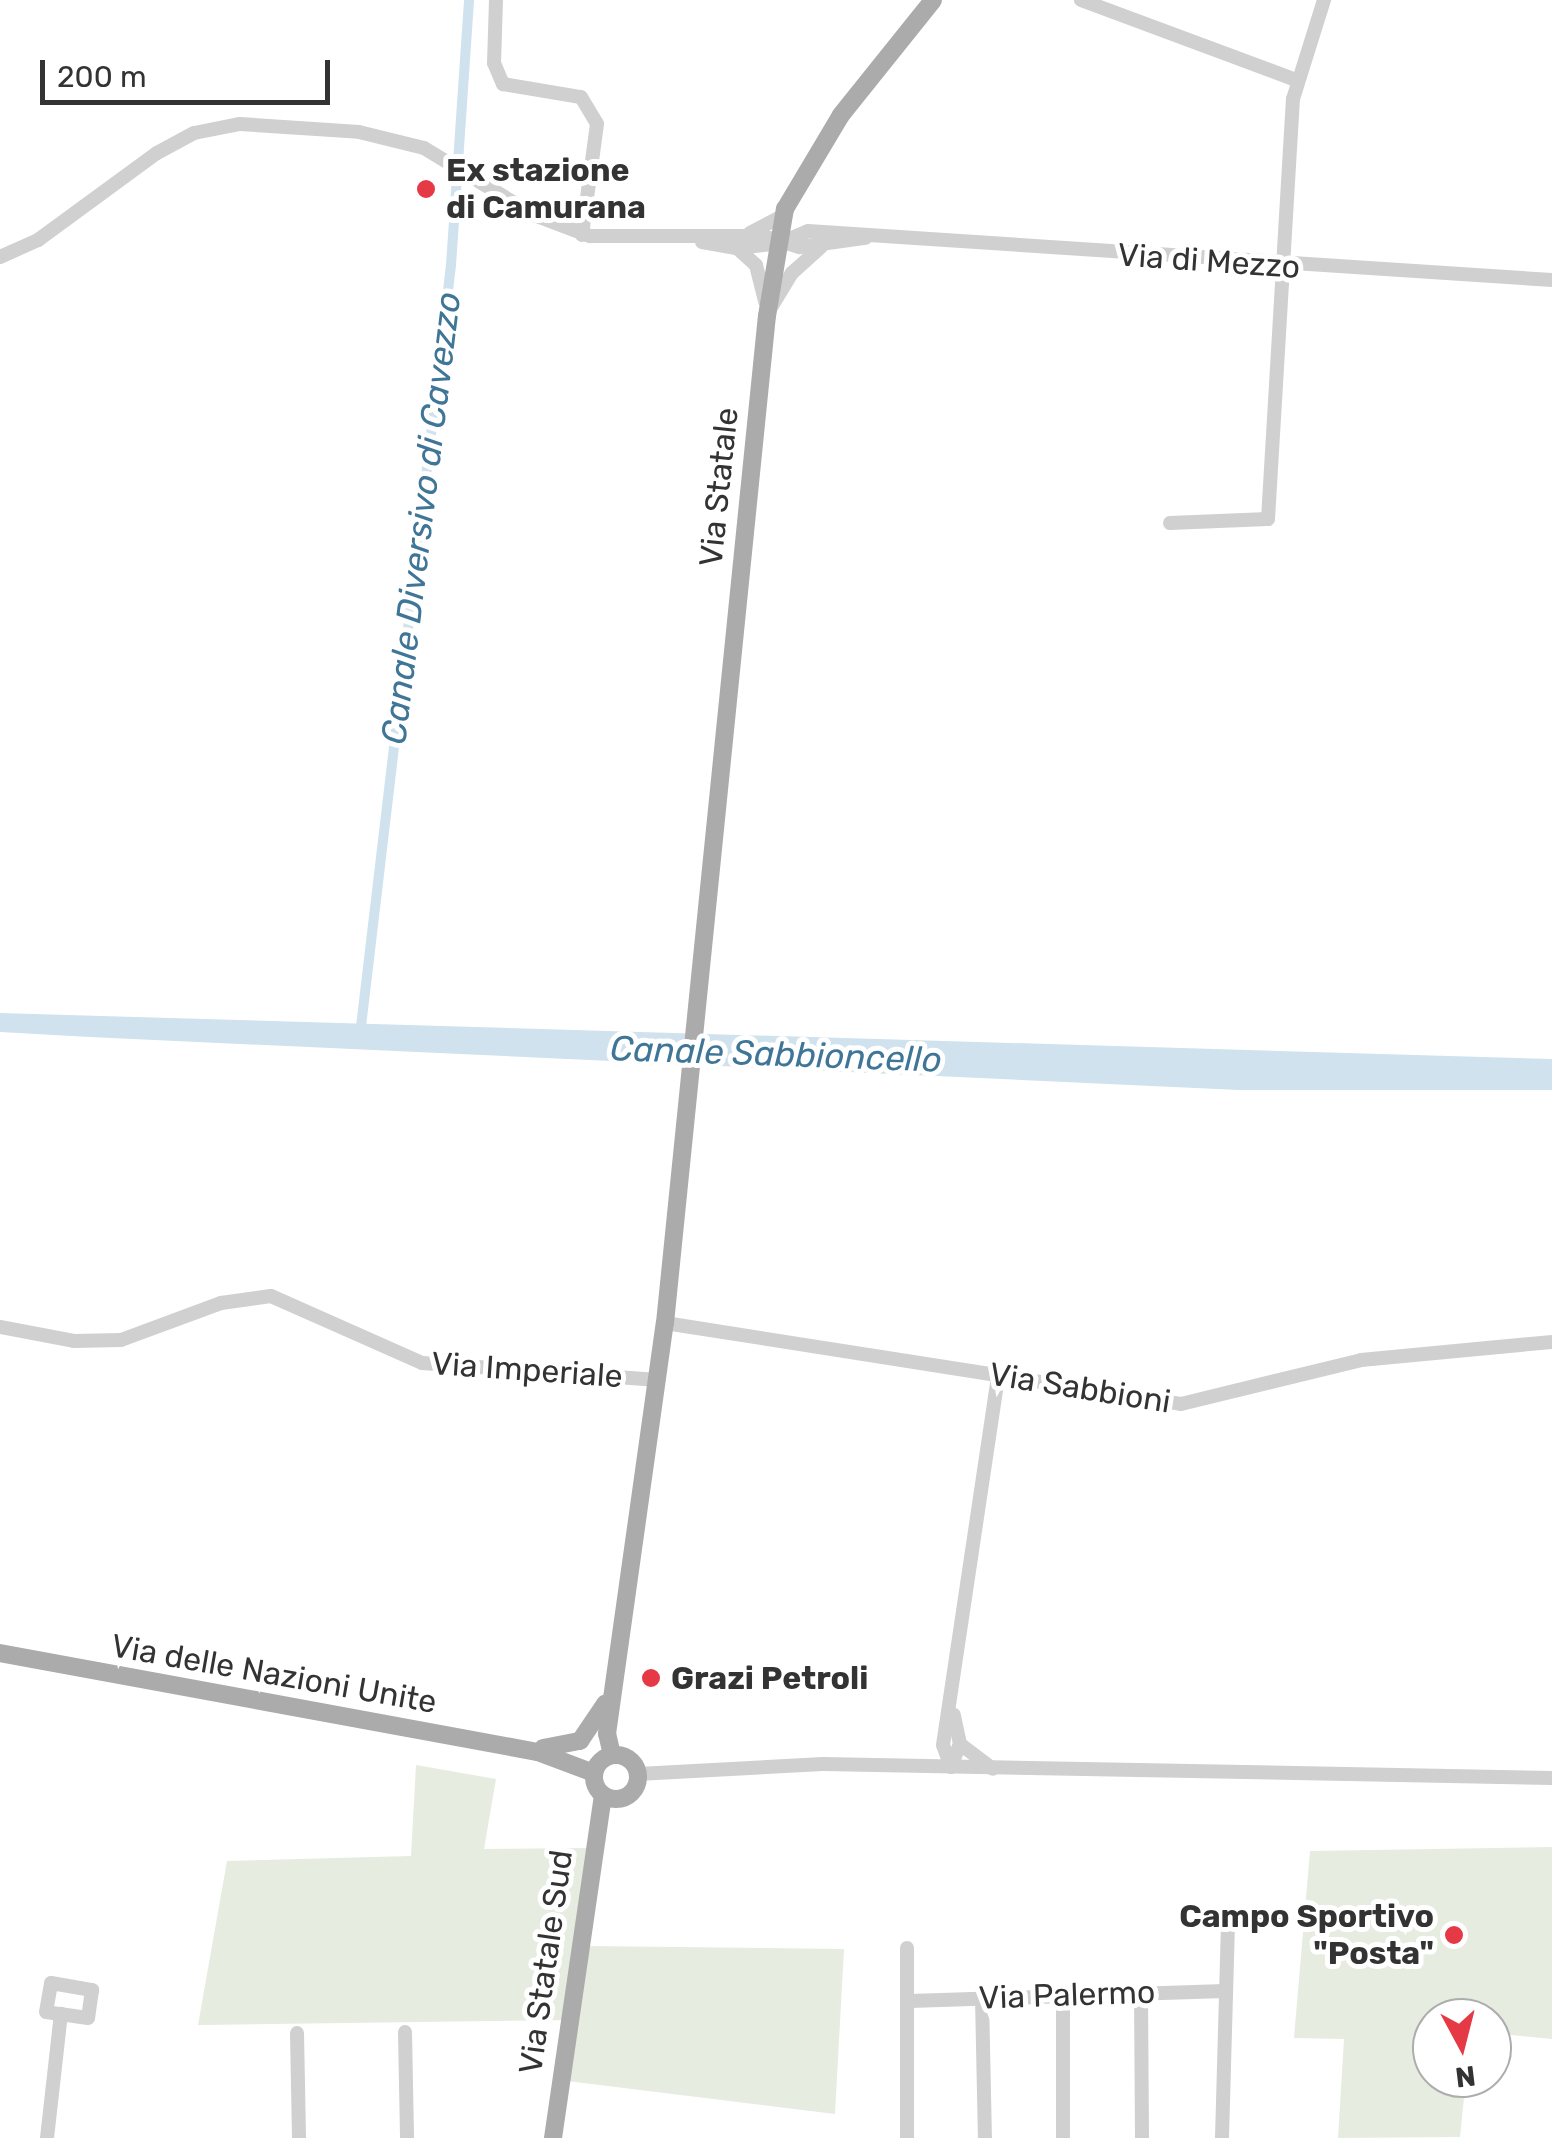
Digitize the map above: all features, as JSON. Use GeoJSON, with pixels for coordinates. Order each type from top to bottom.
{"type":"FeatureCollection","features":[{"type":"Feature","properties":{"kind":"main road","name":"Via Statale"},"geometry":{"type":"LineString","coordinates":[[616,1672],[665,1323],[766,316],[785,209],[841,116],[932,0]]}},
{"type":"Feature","properties":{"kind":"main road","name":"Via delle Nazioni Unite"},"geometry":{"type":"LineString","coordinates":[[0,1654],[538,1752],[594,1772]]}},
{"type":"Feature","properties":{"kind":"main road","name":"Via delle Nazioni Unite"},"geometry":{"type":"LineString","coordinates":[[538,1752],[586,1737],[616,1672]]}},
{"type":"Feature","properties":{"kind":"main road"},"geometry":{"type":"LineString","coordinates":[[612,1755],[629,1758],[638,1774],[630,1794],[603,1794],[594,1772],[612,1755],[616,1672]]}},
{"type":"Feature","properties":{"kind":"main road","name":"Via Statale Sud"},"geometry":{"type":"LineString","coordinates":[[553,2138],[603,1794]]}},
{"type":"Feature","properties":{"kind":"street"},"geometry":{"type":"LineString","coordinates":[[496,0],[494,63],[503,84],[581,97],[596,124],[582,234]]}},
{"type":"Feature","properties":{"kind":"street"},"geometry":{"type":"LineString","coordinates":[[1082,0],[1296,80]]}},
{"type":"Feature","properties":{"kind":"street"},"geometry":{"type":"LineString","coordinates":[[1170,523],[1268,519],[1296,80],[1324,0]]}},
{"type":"Feature","properties":{"kind":"street"},"geometry":{"type":"LineString","coordinates":[[0,257],[38,240],[194,132],[293,124],[439,154],[472,171],[534,215],[582,234],[822,246],[865,238]]}},
{"type":"Feature","properties":{"kind":"street"},"geometry":{"type":"LineString","coordinates":[[739,242],[785,209],[798,230]]}},
{"type":"Feature","properties":{"kind":"street"},"geometry":{"type":"LineString","coordinates":[[780,243],[798,230],[865,238]]}},
{"type":"Feature","properties":{"kind":"street","name":"Via di Mezzo"},"geometry":{"type":"LineString","coordinates":[[865,238],[1552,280]]}},
{"type":"Feature","properties":{"kind":"street"},"geometry":{"type":"LineString","coordinates":[[739,242],[756,265],[766,316]]}},
{"type":"Feature","properties":{"kind":"street"},"geometry":{"type":"LineString","coordinates":[[766,316],[792,272],[822,246]]}},
{"type":"Feature","properties":{"kind":"street","name":"Via Imperiale"},"geometry":{"type":"LineString","coordinates":[[0,1327],[110,1341],[221,1303],[271,1296],[422,1363],[658,1380]]}},
{"type":"Feature","properties":{"kind":"street","name":"Via Sabbioni"},"geometry":{"type":"LineString","coordinates":[[665,1323],[1181,1404],[1361,1360],[1552,1342]]}},
{"type":"Feature","properties":{"kind":"street"},"geometry":{"type":"LineString","coordinates":[[950,1768],[943,1745],[954,1714],[998,1375]]}},
{"type":"Feature","properties":{"kind":"street"},"geometry":{"type":"LineString","coordinates":[[950,1768],[960,1744],[954,1714]]}},
{"type":"Feature","properties":{"kind":"street"},"geometry":{"type":"LineString","coordinates":[[960,1744],[993,1769]]}},
{"type":"Feature","properties":{"kind":"street"},"geometry":{"type":"LineString","coordinates":[[908,1766],[943,1745]]}},
{"type":"Feature","properties":{"kind":"street"},"geometry":{"type":"LineString","coordinates":[[638,1774],[908,1766],[1552,1778]]}},
{"type":"Feature","properties":{"kind":"street"},"geometry":{"type":"LineString","coordinates":[[1222,2138],[1229,1920],[1278,1916]]}},
{"type":"Feature","properties":{"kind":"street"},"geometry":{"type":"LineString","coordinates":[[907,1948],[907,2138]]}},
{"type":"Feature","properties":{"kind":"street","name":"Via Palermo"},"geometry":{"type":"LineString","coordinates":[[910,2001],[1224,1992]]}},
{"type":"Feature","properties":{"kind":"street"},"geometry":{"type":"LineString","coordinates":[[1140,1993],[1142,2138]]}},
{"type":"Feature","properties":{"kind":"street"},"geometry":{"type":"LineString","coordinates":[[1063,1994],[1064,2138]]}},
{"type":"Feature","properties":{"kind":"street"},"geometry":{"type":"LineString","coordinates":[[982,1998],[985,2138]]}},
{"type":"Feature","properties":{"kind":"street"},"geometry":{"type":"LineString","coordinates":[[47,2138],[61,2014]]}},
{"type":"Feature","properties":{"kind":"street"},"geometry":{"type":"LineString","coordinates":[[297,2032],[299,2138]]}},
{"type":"Feature","properties":{"kind":"street"},"geometry":{"type":"LineString","coordinates":[[405,2032],[407,2138]]}},
{"type":"Feature","properties":{"kind":"shaded area"},"geometry":{"type":"Polygon","coordinates":[[[416,1765],[496,1779],[484,1849],[595,1848],[584,1946],[844,1949],[835,2114],[567,2081],[573,2020],[198,2025],[227,1861],[411,1856],[416,1765]]]}},
{"type":"Feature","properties":{"kind":"shaded area","name":"Campo Sportivo \"Posta\""},"geometry":{"type":"Polygon","coordinates":[[[1552,1847],[1552,2039],[1512,2035],[1512,1998],[1412,1998],[1412,2098],[1464,2098],[1460,2137],[1338,2138],[1344,2039],[1294,2038],[1310,1851],[1552,1847]]]}},
{"type":"Feature","properties":{"kind":"water","name":"Canale Sabbioncello"},"geometry":{"type":"Polygon","coordinates":[[[0,1013],[1552,1059],[1552,1090],[1239,1090],[90,1037],[0,1032],[0,1013]]]}},
{"type":"Feature","properties":{"kind":"waterway","name":"Canale Diversivo di Cavezzo"},"geometry":{"type":"LineString","coordinates":[[360,1035],[451,265],[469,0]]}},
{"type":"Feature","properties":{"kind":"place","name":"Ex stazione di Camurana"},"geometry":{"type":"Point","coordinates":[426,189]}},
{"type":"Feature","properties":{"kind":"place","name":"Grazi Petroli"},"geometry":{"type":"Point","coordinates":[651,1678]}},
{"type":"Feature","properties":{"kind":"place","name":"Campo Sportivo \"Posta\""},"geometry":{"type":"Point","coordinates":[1454,1935]}}]}
